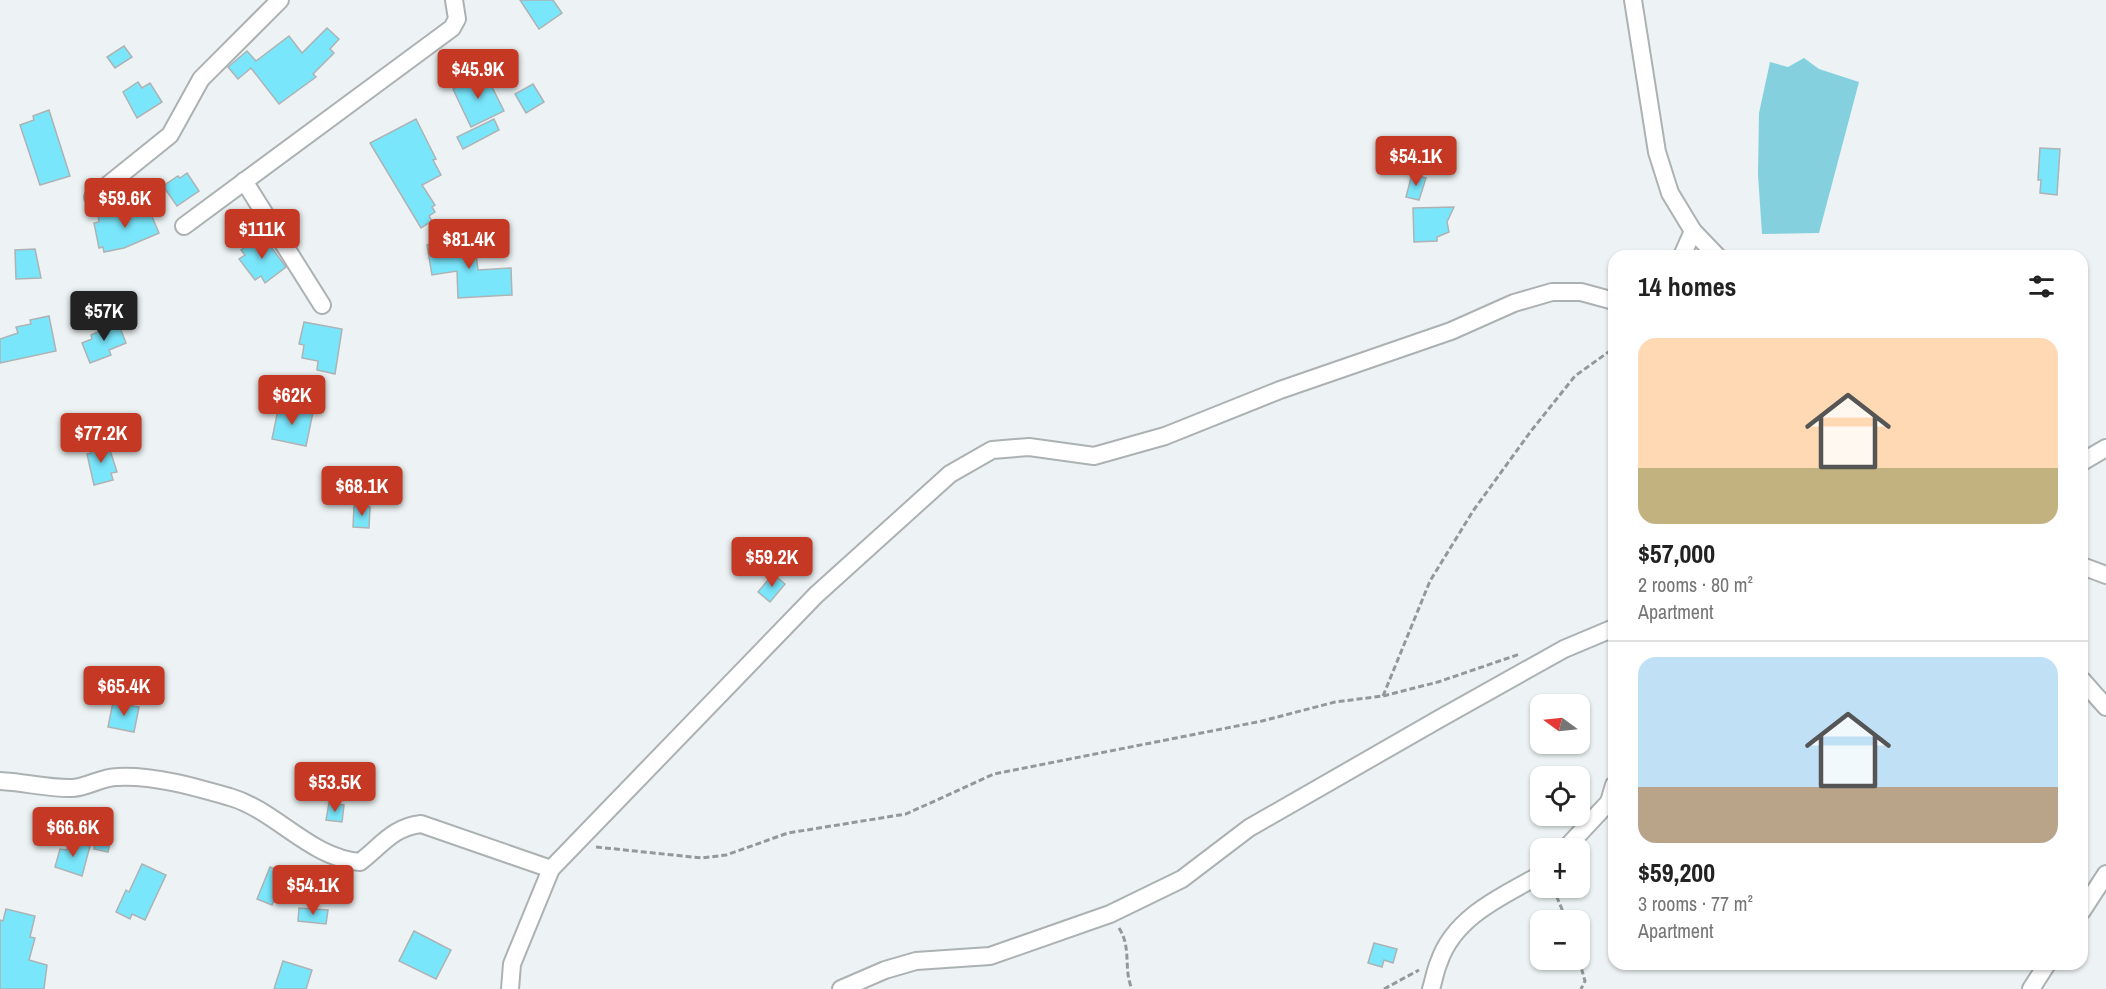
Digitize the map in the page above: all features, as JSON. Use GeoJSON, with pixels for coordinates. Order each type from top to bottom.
{"type":"FeatureCollection","features":[{"type":"Feature","properties":{"kind":"street"},"geometry":{"type":"LineString","coordinates":[[93,197],[170,135],[201,79],[280,0]]}},
{"type":"Feature","properties":{"kind":"street"},"geometry":{"type":"LineString","coordinates":[[184,226],[452,28],[457,19],[454,0]]}},
{"type":"Feature","properties":{"kind":"street"},"geometry":{"type":"LineString","coordinates":[[1633,0],[1657,152],[1670,193],[1693,231],[1711,250]]}},
{"type":"Feature","properties":{"kind":"street"},"geometry":{"type":"LineString","coordinates":[[244,181],[322,305]]}},
{"type":"Feature","properties":{"kind":"street"},"geometry":{"type":"LineString","coordinates":[[1685,250],[1693,231]]}},
{"type":"Feature","properties":{"kind":"street"},"geometry":{"type":"LineString","coordinates":[[510,989],[512,964],[551,869],[816,595],[950,474],[992,450],[1029,447],[1094,456],[1165,436],[1280,390],[1451,331],[1514,303],[1552,292],[1581,292],[1608,299]]}},
{"type":"Feature","properties":{"kind":"street"},"geometry":{"type":"LineString","coordinates":[[2088,458],[2106,448]]}},
{"type":"Feature","properties":{"kind":"street"},"geometry":{"type":"LineString","coordinates":[[2088,568],[2106,575]]}},
{"type":"Feature","properties":{"kind":"street"},"geometry":{"type":"LineString","coordinates":[[841,989],[885,970],[916,961],[990,956],[1110,914],[1182,879],[1249,828],[1550,657],[1608,631]]}},
{"type":"Feature","properties":{"kind":"street"},"geometry":{"type":"LineString","coordinates":[[2088,687],[2106,707]]}},
{"type":"Feature","properties":{"kind":"street"},"geometry":{"type":"LineString","coordinates":[[0,781],[75,788],[114,777],[155,780],[232,798],[343,861],[360,862],[389,835],[406,826],[421,824],[551,869]]}},
{"type":"Feature","properties":{"kind":"street"},"geometry":{"type":"LineString","coordinates":[[1575,838],[1608,803]]}},
{"type":"Feature","properties":{"kind":"street"},"geometry":{"type":"LineString","coordinates":[[2088,902],[2106,874]]}},
{"type":"Feature","properties":{"kind":"street"},"geometry":{"type":"LineString","coordinates":[[1431,989],[1439,960],[1463,923],[1494,900],[1530,880]]}},
{"type":"Feature","properties":{"kind":"street"},"geometry":{"type":"LineString","coordinates":[[2031,989],[2043,970]]}},
{"type":"Feature","properties":{"kind":"path"},"geometry":{"type":"LineString","coordinates":[[1383,696],[1430,581],[1473,511],[1531,430],[1575,376],[1608,352]]}},
{"type":"Feature","properties":{"kind":"path"},"geometry":{"type":"LineString","coordinates":[[571,846],[609,847],[702,858],[726,855],[788,833],[906,814],[994,774],[1262,721],[1335,702],[1383,696],[1438,682],[1516,654],[1550,657]]}},
{"type":"Feature","properties":{"kind":"path"},"geometry":{"type":"LineString","coordinates":[[1110,914],[1126,939],[1127,979],[1132,989]]}},
{"type":"Feature","properties":{"kind":"path"},"geometry":{"type":"LineString","coordinates":[[1384,989],[1439,960]]}},
{"type":"Feature","properties":{"kind":"path"},"geometry":{"type":"LineString","coordinates":[[1581,989],[1585,981],[1582,970]]}},
{"type":"Feature","properties":{"kind":"shaded area"},"geometry":{"type":"Polygon","coordinates":[[[1804,58],[1819,69],[1859,82],[1819,233],[1762,234],[1758,175],[1759,113],[1770,62],[1788,67],[1804,58]]]}},
{"type":"Feature","properties":{"kind":"building"},"geometry":{"type":"Polygon","coordinates":[[[520,0],[553,0],[562,13],[539,29],[520,0]]]}},
{"type":"Feature","properties":{"kind":"building"},"geometry":{"type":"Polygon","coordinates":[[[327,28],[339,39],[330,49],[334,53],[313,74],[316,77],[279,104],[251,68],[238,79],[228,67],[247,51],[256,61],[289,36],[302,53],[327,28]]]}},
{"type":"Feature","properties":{"kind":"building"},"geometry":{"type":"Polygon","coordinates":[[[124,46],[132,57],[115,68],[107,57],[124,46]]]}},
{"type":"Feature","properties":{"kind":"building"},"geometry":{"type":"Polygon","coordinates":[[[485,73],[504,111],[471,127],[453,89],[485,73]]]}},
{"type":"Feature","properties":{"kind":"building"},"geometry":{"type":"Polygon","coordinates":[[[138,82],[142,88],[150,83],[162,102],[137,118],[123,92],[138,82]]]}},
{"type":"Feature","properties":{"kind":"building"},"geometry":{"type":"Polygon","coordinates":[[[533,84],[544,102],[526,113],[515,94],[533,84]]]}},
{"type":"Feature","properties":{"kind":"building"},"geometry":{"type":"Polygon","coordinates":[[[49,110],[70,176],[40,185],[20,125],[34,120],[33,116],[49,110]]]}},
{"type":"Feature","properties":{"kind":"building"},"geometry":{"type":"Polygon","coordinates":[[[416,119],[436,159],[433,160],[441,175],[422,185],[435,205],[432,207],[435,212],[429,216],[432,221],[421,228],[370,143],[416,119]]]}},
{"type":"Feature","properties":{"kind":"building"},"geometry":{"type":"Polygon","coordinates":[[[494,119],[499,130],[463,149],[457,137],[494,119]]]}},
{"type":"Feature","properties":{"kind":"building"},"geometry":{"type":"Polygon","coordinates":[[[2040,148],[2060,149],[2057,195],[2040,193],[2041,180],[2038,180],[2040,148]]]}},
{"type":"Feature","properties":{"kind":"building"},"geometry":{"type":"Polygon","coordinates":[[[187,173],[199,191],[177,206],[163,186],[187,173]]]}},
{"type":"Feature","properties":{"kind":"building"},"geometry":{"type":"Polygon","coordinates":[[[1412,174],[1426,178],[1419,200],[1406,197],[1412,174]]]}},
{"type":"Feature","properties":{"kind":"building"},"geometry":{"type":"Polygon","coordinates":[[[147,205],[159,233],[124,248],[104,252],[103,247],[99,248],[94,223],[99,222],[98,216],[131,212],[147,205]]]}},
{"type":"Feature","properties":{"kind":"building"},"geometry":{"type":"Polygon","coordinates":[[[1454,207],[1447,222],[1449,232],[1437,237],[1437,241],[1414,242],[1413,208],[1454,207]]]}},
{"type":"Feature","properties":{"kind":"building"},"geometry":{"type":"Polygon","coordinates":[[[262,235],[286,267],[265,283],[261,276],[255,280],[239,259],[245,255],[241,250],[262,235]]]}},
{"type":"Feature","properties":{"kind":"building"},"geometry":{"type":"Polygon","coordinates":[[[474,239],[478,270],[511,268],[512,295],[458,298],[457,271],[432,275],[427,245],[474,239]]]}},
{"type":"Feature","properties":{"kind":"building"},"geometry":{"type":"Polygon","coordinates":[[[35,249],[41,278],[16,279],[15,250],[35,249]]]}},
{"type":"Feature","properties":{"kind":"building"},"geometry":{"type":"Polygon","coordinates":[[[49,316],[56,351],[0,363],[0,339],[18,333],[16,327],[31,324],[30,320],[49,316]]]}},
{"type":"Feature","properties":{"kind":"building"},"geometry":{"type":"Polygon","coordinates":[[[117,320],[126,343],[109,350],[111,355],[90,363],[82,343],[92,339],[91,335],[100,331],[99,328],[117,320]]]}},
{"type":"Feature","properties":{"kind":"building"},"geometry":{"type":"Polygon","coordinates":[[[304,322],[342,329],[335,374],[317,370],[318,361],[302,358],[304,345],[299,344],[304,322]]]}},
{"type":"Feature","properties":{"kind":"building"},"geometry":{"type":"Polygon","coordinates":[[[279,405],[313,412],[306,446],[272,439],[279,405]]]}},
{"type":"Feature","properties":{"kind":"building"},"geometry":{"type":"Polygon","coordinates":[[[108,444],[117,472],[111,473],[113,480],[94,485],[87,454],[91,453],[89,448],[108,444]]]}},
{"type":"Feature","properties":{"kind":"building"},"geometry":{"type":"Polygon","coordinates":[[[354,506],[370,507],[369,528],[353,527],[354,506]]]}},
{"type":"Feature","properties":{"kind":"building"},"geometry":{"type":"Polygon","coordinates":[[[773,574],[785,584],[770,602],[758,592],[773,574]]]}},
{"type":"Feature","properties":{"kind":"building"},"geometry":{"type":"Polygon","coordinates":[[[113,702],[139,707],[134,732],[108,727],[113,702]]]}},
{"type":"Feature","properties":{"kind":"building"},"geometry":{"type":"Polygon","coordinates":[[[329,803],[344,805],[342,822],[326,820],[329,803]]]}},
{"type":"Feature","properties":{"kind":"building"},"geometry":{"type":"Polygon","coordinates":[[[98,831],[112,834],[108,852],[94,849],[98,831]]]}},
{"type":"Feature","properties":{"kind":"building"},"geometry":{"type":"Polygon","coordinates":[[[69,841],[90,846],[82,876],[55,867],[60,849],[67,850],[69,841]]]}},
{"type":"Feature","properties":{"kind":"building"},"geometry":{"type":"Polygon","coordinates":[[[142,864],[166,875],[145,920],[132,914],[130,919],[116,912],[126,890],[129,892],[142,864]]]}},
{"type":"Feature","properties":{"kind":"building"},"geometry":{"type":"Polygon","coordinates":[[[270,867],[285,873],[272,905],[257,899],[270,867]]]}},
{"type":"Feature","properties":{"kind":"building"},"geometry":{"type":"Polygon","coordinates":[[[299,908],[328,910],[326,924],[298,921],[299,908]]]}},
{"type":"Feature","properties":{"kind":"building"},"geometry":{"type":"Polygon","coordinates":[[[6,909],[35,916],[30,937],[35,938],[29,960],[47,965],[44,989],[0,989],[0,920],[3,921],[6,909]]]}},
{"type":"Feature","properties":{"kind":"building"},"geometry":{"type":"Polygon","coordinates":[[[414,931],[451,950],[436,979],[399,961],[414,931]]]}},
{"type":"Feature","properties":{"kind":"building"},"geometry":{"type":"Polygon","coordinates":[[[1374,943],[1397,949],[1393,963],[1384,960],[1382,967],[1368,963],[1374,943]]]}},
{"type":"Feature","properties":{"kind":"building"},"geometry":{"type":"Polygon","coordinates":[[[283,961],[312,970],[306,989],[274,989],[283,961]]]}}]}
